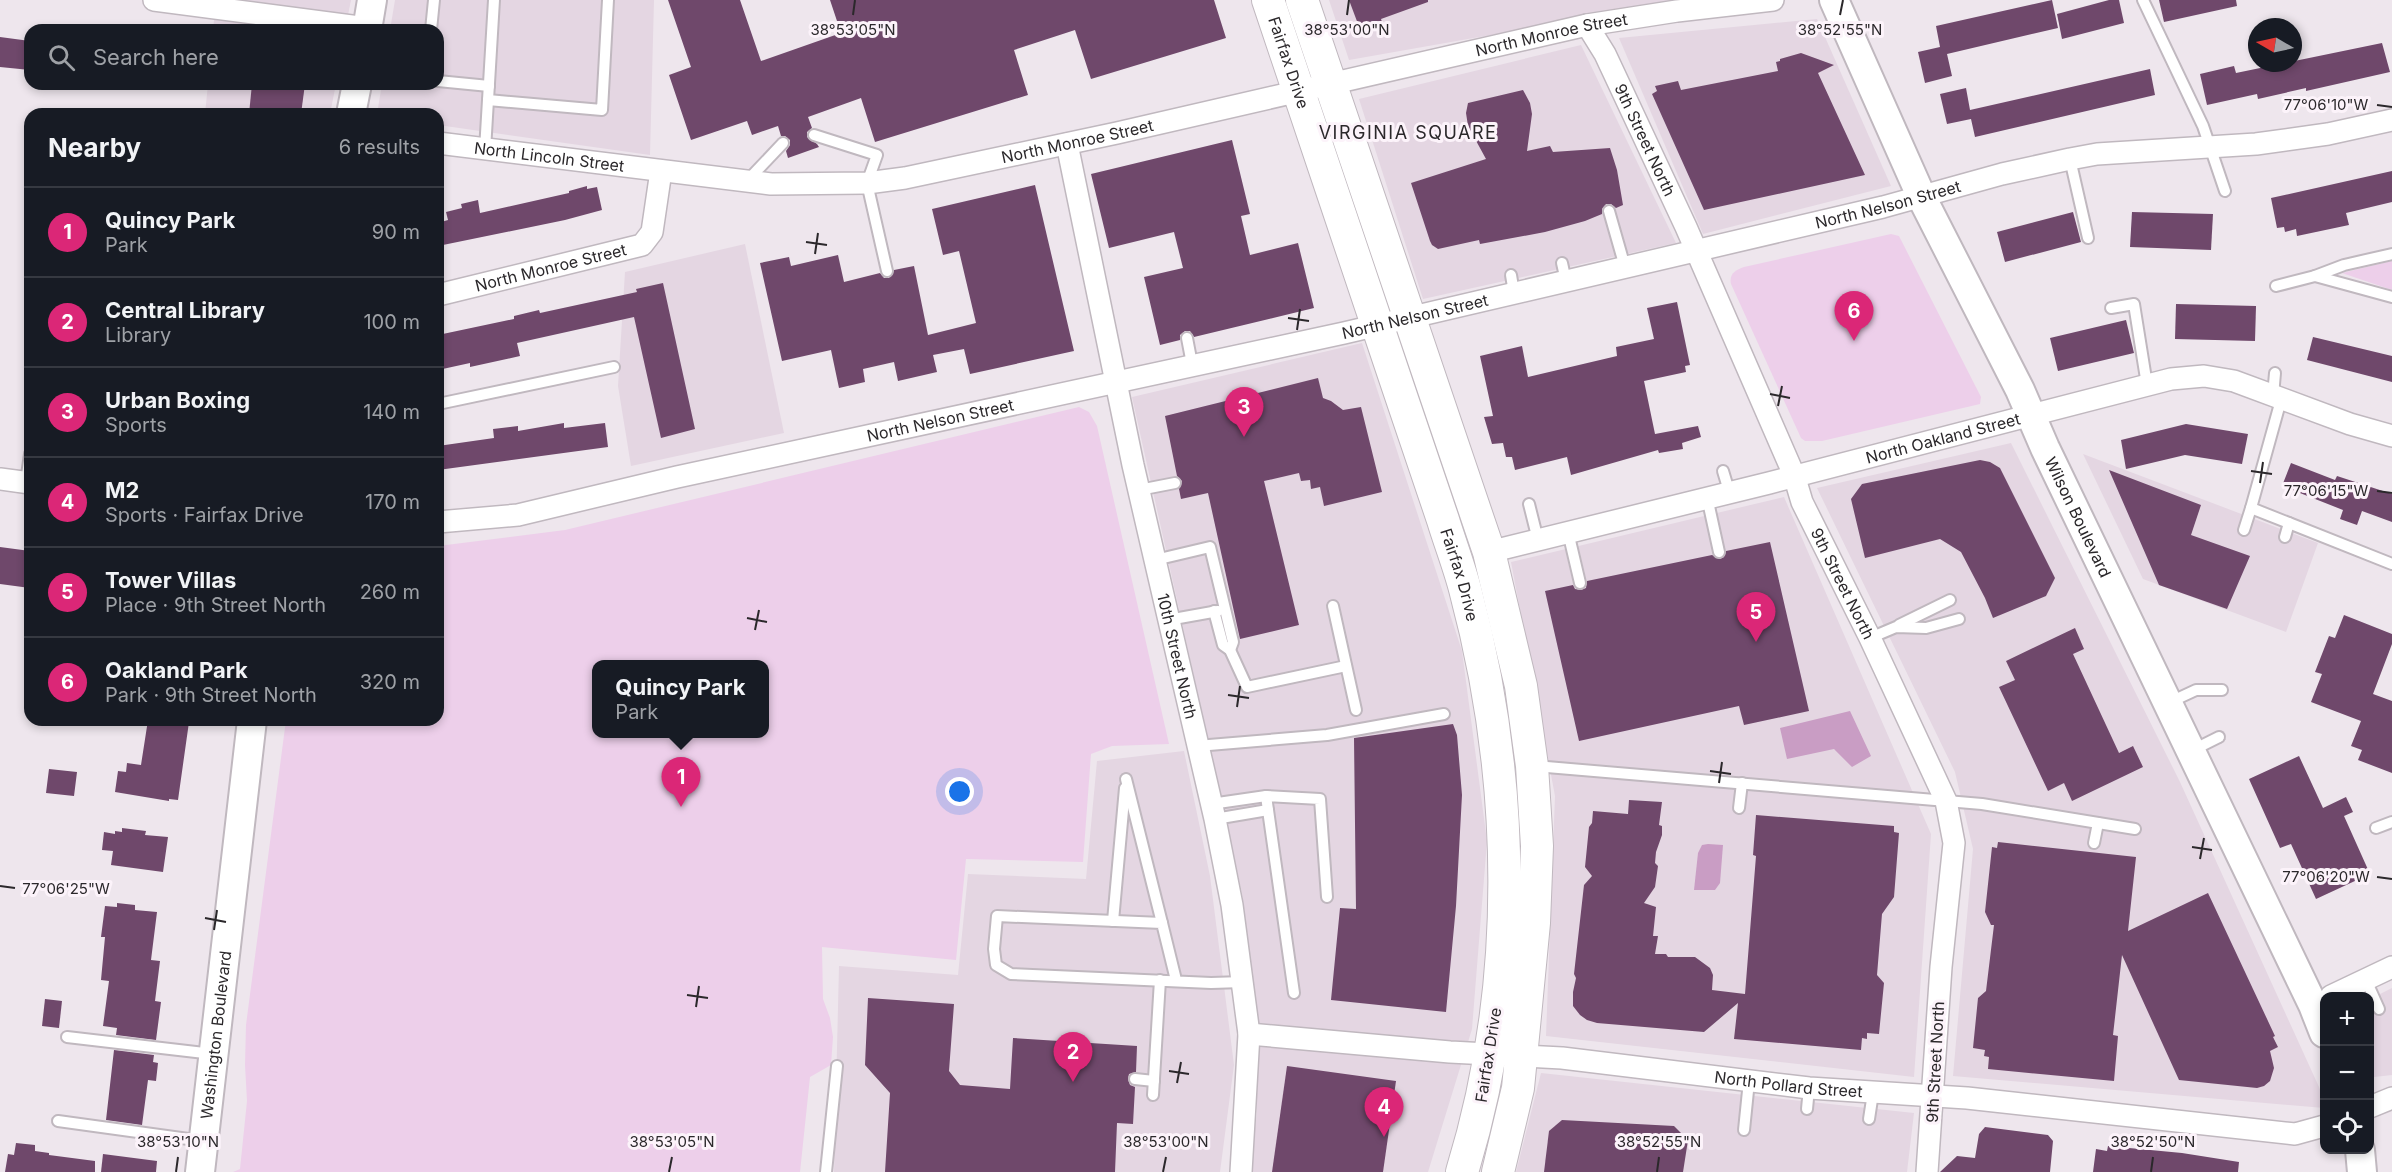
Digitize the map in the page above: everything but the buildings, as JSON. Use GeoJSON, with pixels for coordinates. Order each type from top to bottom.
{"type":"FeatureCollection","features":[{"type":"Feature","properties":{"kind":"main road"},"geometry":{"type":"LineString","coordinates":[[368,24],[372,0]]}},
{"type":"Feature","properties":{"kind":"main road","name":"Fairfax Drive"},"geometry":{"type":"LineString","coordinates":[[1268,0],[1457,561],[1476,632],[1490,701],[1499,758],[1504,832],[1505,917],[1499,988],[1490,1053],[1475,1129],[1462,1172]]}},
{"type":"Feature","properties":{"kind":"main road","name":"Fairfax Drive"},"geometry":{"type":"LineString","coordinates":[[1302,0],[1489,552],[1521,686],[1532,766],[1537,846],[1534,923],[1518,1088],[1498,1172]]}},
{"type":"Feature","properties":{"kind":"main road","name":"Wilson Boulevard"},"geometry":{"type":"LineString","coordinates":[[1834,0],[1922,198],[2020,390],[2030,416],[2191,751],[2320,994]]}},
{"type":"Feature","properties":{"kind":"main road"},"geometry":{"type":"LineString","coordinates":[[352,108],[356,90]]}},
{"type":"Feature","properties":{"kind":"main road"},"geometry":{"type":"LineString","coordinates":[[1457,561],[1489,552]]}},
{"type":"Feature","properties":{"kind":"main road","name":"Washington Boulevard"},"geometry":{"type":"LineString","coordinates":[[200,1172],[251,726]]}},
{"type":"Feature","properties":{"kind":"main road"},"geometry":{"type":"LineString","coordinates":[[2360,1154],[2362,1172]]}},
{"type":"Feature","properties":{"kind":"street"},"geometry":{"type":"LineString","coordinates":[[153,0],[330,24]]}},
{"type":"Feature","properties":{"kind":"street","name":"North Monroe Street"},"geometry":{"type":"LineString","coordinates":[[444,294],[642,245],[652,232],[661,171],[796,185],[867,183],[905,178],[1067,144],[1587,25],[1677,11],[1773,0]]}},
{"type":"Feature","properties":{"kind":"street","name":"9th Street North"},"geometry":{"type":"LineString","coordinates":[[1587,25],[1605,54],[1697,251],[1794,475],[1802,502],[1870,638],[1946,801],[1954,843],[1941,967],[1927,1172]]}},
{"type":"Feature","properties":{"kind":"street","name":"North Nelson Street"},"geometry":{"type":"LineString","coordinates":[[444,521],[518,515],[676,477],[1378,324],[1513,284],[1564,272],[1626,267],[1922,198],[2002,174],[2070,159],[2097,154],[2256,144],[2328,134],[2392,120]]}},
{"type":"Feature","properties":{"kind":"street","name":"North Lincoln Street"},"geometry":{"type":"LineString","coordinates":[[444,144],[661,171]]}},
{"type":"Feature","properties":{"kind":"street","name":"10th Street North"},"geometry":{"type":"LineString","coordinates":[[1067,144],[1139,490],[1213,811],[1232,905],[1249,1034],[1241,1172]]}},
{"type":"Feature","properties":{"kind":"street","name":"North Oakland Street"},"geometry":{"type":"LineString","coordinates":[[1489,552],[1707,497],[1726,481],[1769,483],[2171,379],[2204,376],[2234,381],[2277,398],[2392,436]]}},
{"type":"Feature","properties":{"kind":"street"},"geometry":{"type":"LineString","coordinates":[[0,478],[24,481]]}},
{"type":"Feature","properties":{"kind":"street"},"geometry":{"type":"LineString","coordinates":[[2340,992],[2392,967]]}},
{"type":"Feature","properties":{"kind":"street","name":"North Pollard Street"},"geometry":{"type":"LineString","coordinates":[[1249,1034],[1522,1054],[1749,1082],[1873,1093],[1967,1098],[2295,1134],[2320,1127]]}},
{"type":"Feature","properties":{"kind":"street"},"geometry":{"type":"LineString","coordinates":[[2374,1105],[2392,1098]]}},
{"type":"Feature","properties":{"kind":"lane"},"geometry":{"type":"LineString","coordinates":[[432,24],[434,0]]}},
{"type":"Feature","properties":{"kind":"lane"},"geometry":{"type":"LineString","coordinates":[[484,150],[494,0]]}},
{"type":"Feature","properties":{"kind":"lane"},"geometry":{"type":"LineString","coordinates":[[488,100],[602,110],[608,0]]}},
{"type":"Feature","properties":{"kind":"lane"},"geometry":{"type":"LineString","coordinates":[[2143,0],[2203,126],[2225,191]]}},
{"type":"Feature","properties":{"kind":"lane"},"geometry":{"type":"LineString","coordinates":[[444,82],[489,86]]}},
{"type":"Feature","properties":{"kind":"lane"},"geometry":{"type":"LineString","coordinates":[[814,135],[877,154],[867,183],[887,271]]}},
{"type":"Feature","properties":{"kind":"lane"},"geometry":{"type":"LineString","coordinates":[[747,181],[783,144]]}},
{"type":"Feature","properties":{"kind":"lane"},"geometry":{"type":"LineString","coordinates":[[2070,159],[2088,238]]}},
{"type":"Feature","properties":{"kind":"lane"},"geometry":{"type":"LineString","coordinates":[[1609,211],[1626,267]]}},
{"type":"Feature","properties":{"kind":"lane"},"geometry":{"type":"LineString","coordinates":[[2276,286],[2344,265],[2392,254]]}},
{"type":"Feature","properties":{"kind":"lane"},"geometry":{"type":"LineString","coordinates":[[2314,276],[2392,297]]}},
{"type":"Feature","properties":{"kind":"lane"},"geometry":{"type":"LineString","coordinates":[[2111,308],[2134,304],[2147,385]]}},
{"type":"Feature","properties":{"kind":"lane"},"geometry":{"type":"LineString","coordinates":[[1187,338],[1192,364]]}},
{"type":"Feature","properties":{"kind":"lane"},"geometry":{"type":"LineString","coordinates":[[444,403],[614,367]]}},
{"type":"Feature","properties":{"kind":"lane"},"geometry":{"type":"LineString","coordinates":[[2244,530],[2277,398],[2275,373]]}},
{"type":"Feature","properties":{"kind":"lane"},"geometry":{"type":"LineString","coordinates":[[1139,490],[1175,483]]}},
{"type":"Feature","properties":{"kind":"lane"},"geometry":{"type":"LineString","coordinates":[[1707,497],[1719,552]]}},
{"type":"Feature","properties":{"kind":"lane"},"geometry":{"type":"LineString","coordinates":[[1529,504],[1538,540]]}},
{"type":"Feature","properties":{"kind":"lane"},"geometry":{"type":"LineString","coordinates":[[2251,508],[2392,564]]}},
{"type":"Feature","properties":{"kind":"lane"},"geometry":{"type":"LineString","coordinates":[[2285,537],[2289,524]]}},
{"type":"Feature","properties":{"kind":"lane"},"geometry":{"type":"LineString","coordinates":[[1568,532],[1580,583]]}},
{"type":"Feature","properties":{"kind":"lane"},"geometry":{"type":"LineString","coordinates":[[1155,560],[1210,547],[1223,645],[1230,650],[1247,687],[1346,666]]}},
{"type":"Feature","properties":{"kind":"lane"},"geometry":{"type":"LineString","coordinates":[[1870,638],[1950,600]]}},
{"type":"Feature","properties":{"kind":"lane"},"geometry":{"type":"LineString","coordinates":[[1333,606],[1356,710]]}},
{"type":"Feature","properties":{"kind":"lane"},"geometry":{"type":"LineString","coordinates":[[1168,620],[1219,610]]}},
{"type":"Feature","properties":{"kind":"lane"},"geometry":{"type":"LineString","coordinates":[[1896,627],[1926,628],[1959,619]]}},
{"type":"Feature","properties":{"kind":"lane"},"geometry":{"type":"LineString","coordinates":[[2168,703],[2196,690],[2222,690]]}},
{"type":"Feature","properties":{"kind":"lane"},"geometry":{"type":"LineString","coordinates":[[1197,746],[1327,735],[1444,714]]}},
{"type":"Feature","properties":{"kind":"lane"},"geometry":{"type":"LineString","coordinates":[[2191,751],[2219,737]]}},
{"type":"Feature","properties":{"kind":"lane"},"geometry":{"type":"LineString","coordinates":[[1532,766],[1989,805],[2135,829]]}},
{"type":"Feature","properties":{"kind":"lane"},"geometry":{"type":"LineString","coordinates":[[1113,921],[1126,778],[1176,980]]}},
{"type":"Feature","properties":{"kind":"lane"},"geometry":{"type":"LineString","coordinates":[[1739,808],[1742,783]]}},
{"type":"Feature","properties":{"kind":"lane"},"geometry":{"type":"LineString","coordinates":[[1266,796],[1294,993]]}},
{"type":"Feature","properties":{"kind":"lane"},"geometry":{"type":"LineString","coordinates":[[1213,811],[1266,796],[1320,800],[1327,897]]}},
{"type":"Feature","properties":{"kind":"lane"},"geometry":{"type":"LineString","coordinates":[[1213,811],[1268,810]]}},
{"type":"Feature","properties":{"kind":"lane"},"geometry":{"type":"LineString","coordinates":[[2376,828],[2392,822]]}},
{"type":"Feature","properties":{"kind":"lane"},"geometry":{"type":"LineString","coordinates":[[2094,843],[2098,823]]}},
{"type":"Feature","properties":{"kind":"lane"},"geometry":{"type":"LineString","coordinates":[[1162,923],[997,916],[994,949],[996,965],[1011,974],[1243,982]]}},
{"type":"Feature","properties":{"kind":"lane"},"geometry":{"type":"LineString","coordinates":[[1153,1095],[1160,980]]}},
{"type":"Feature","properties":{"kind":"lane"},"geometry":{"type":"LineString","coordinates":[[2366,980],[2379,1010]]}},
{"type":"Feature","properties":{"kind":"lane"},"geometry":{"type":"LineString","coordinates":[[68,1037],[213,1054]]}},
{"type":"Feature","properties":{"kind":"lane"},"geometry":{"type":"LineString","coordinates":[[826,1172],[837,1066]]}},
{"type":"Feature","properties":{"kind":"lane"},"geometry":{"type":"LineString","coordinates":[[1135,1079],[1154,1081]]}},
{"type":"Feature","properties":{"kind":"lane"},"geometry":{"type":"LineString","coordinates":[[1744,1130],[1749,1082]]}},
{"type":"Feature","properties":{"kind":"lane"},"geometry":{"type":"LineString","coordinates":[[1807,1109],[1809,1088]]}},
{"type":"Feature","properties":{"kind":"lane"},"geometry":{"type":"LineString","coordinates":[[1869,1119],[1873,1093]]}},
{"type":"Feature","properties":{"kind":"lane"},"geometry":{"type":"LineString","coordinates":[[58,1121],[203,1141]]}},
{"type":"Feature","properties":{"kind":"shaded area"},"geometry":{"type":"Polygon","coordinates":[[[216,0],[351,0],[346,24],[214,24],[216,0]]]}},
{"type":"Feature","properties":{"kind":"shaded area"},"geometry":{"type":"Polygon","coordinates":[[[395,0],[654,0],[650,155],[444,126],[444,108],[378,108],[381,90],[444,90],[444,24],[391,24],[395,0]]]}},
{"type":"Feature","properties":{"kind":"shaded area"},"geometry":{"type":"Polygon","coordinates":[[[1329,0],[1689,0],[1349,60],[1329,0]]]}},
{"type":"Feature","properties":{"kind":"shaded area"},"geometry":{"type":"Polygon","coordinates":[[[1817,19],[1891,186],[1703,234],[1619,38],[1817,19]]]}},
{"type":"Feature","properties":{"kind":"shaded area"},"geometry":{"type":"Polygon","coordinates":[[[1581,45],[1676,243],[1423,299],[1359,99],[1581,45]]]}},
{"type":"Feature","properties":{"kind":"shaded area"},"geometry":{"type":"Polygon","coordinates":[[[207,90],[335,90],[331,108],[206,108],[207,90]]]}},
{"type":"Feature","properties":{"kind":"shaded area"},"geometry":{"type":"Polygon","coordinates":[[[1891,234],[1899,236],[1981,397],[1980,404],[1822,441],[1805,441],[1801,438],[1731,284],[1732,275],[1744,267],[1891,234]]]}},
{"type":"Feature","properties":{"kind":"shaded area"},"geometry":{"type":"Polygon","coordinates":[[[745,244],[784,433],[631,466],[618,386],[625,272],[745,244]]]}},
{"type":"Feature","properties":{"kind":"shaded area"},"geometry":{"type":"Polygon","coordinates":[[[2392,261],[2392,290],[2342,273],[2392,261]]]}},
{"type":"Feature","properties":{"kind":"shaded area"},"geometry":{"type":"Polygon","coordinates":[[[1362,343],[1462,651],[1487,841],[1472,1029],[1428,1172],[1248,1172],[1257,1114],[1256,1002],[1242,893],[1132,397],[1362,343]]]}},
{"type":"Feature","properties":{"kind":"shaded area"},"geometry":{"type":"Polygon","coordinates":[[[1079,407],[1089,412],[1097,426],[1169,744],[1112,746],[1091,754],[1083,862],[966,859],[956,960],[822,947],[823,999],[830,1018],[833,1037],[831,1065],[810,1077],[800,1172],[233,1172],[240,1169],[247,1101],[246,1025],[285,726],[444,726],[444,545],[565,530],[1079,407]]]}},
{"type":"Feature","properties":{"kind":"shaded area"},"geometry":{"type":"Polygon","coordinates":[[[2011,443],[2180,782],[2320,1089],[2320,1108],[1953,1076],[1973,849],[1955,772],[1817,488],[2011,443]]]}},
{"type":"Feature","properties":{"kind":"shaded area"},"geometry":{"type":"Polygon","coordinates":[[[2083,454],[2318,543],[2286,632],[2143,579],[2083,454]]]}},
{"type":"Feature","properties":{"kind":"shaded area"},"geometry":{"type":"Polygon","coordinates":[[[1784,497],[1931,834],[1914,1077],[1546,1036],[1555,796],[1511,562],[1784,497]]]}},
{"type":"Feature","properties":{"kind":"shaded area"},"geometry":{"type":"Polygon","coordinates":[[[1850,711],[1871,756],[1852,767],[1834,749],[1787,759],[1780,728],[1850,711]]]}},
{"type":"Feature","properties":{"kind":"shaded area"},"geometry":{"type":"Polygon","coordinates":[[[1184,751],[1210,876],[1234,1065],[1220,1172],[834,1172],[839,966],[958,975],[968,874],[1086,879],[1097,761],[1184,751]]]}},
{"type":"Feature","properties":{"kind":"shaded area"},"geometry":{"type":"Polygon","coordinates":[[[1702,845],[1723,845],[1720,883],[1715,890],[1694,890],[1698,853],[1702,845]]]}},
{"type":"Feature","properties":{"kind":"shaded area"},"geometry":{"type":"Polygon","coordinates":[[[2392,988],[2392,1075],[2374,1077],[2374,997],[2392,988]]]}},
{"type":"Feature","properties":{"kind":"shaded area"},"geometry":{"type":"Polygon","coordinates":[[[1541,1073],[1914,1113],[1907,1172],[1516,1172],[1541,1073]]]}},
{"type":"Feature","properties":{"kind":"place","name":"Oakland Park"},"geometry":{"type":"Point","coordinates":[1854,341]}},
{"type":"Feature","properties":{"kind":"place","name":"Urban Boxing"},"geometry":{"type":"Point","coordinates":[1244,437]}},
{"type":"Feature","properties":{"kind":"place","name":"Tower Villas"},"geometry":{"type":"Point","coordinates":[1756,642]}},
{"type":"Feature","properties":{"kind":"place","name":"Quincy Park"},"geometry":{"type":"Point","coordinates":[681,807]}},
{"type":"Feature","properties":{"kind":"place","name":"Central Library"},"geometry":{"type":"Point","coordinates":[1073,1082]}},
{"type":"Feature","properties":{"kind":"place","name":"M2"},"geometry":{"type":"Point","coordinates":[1384,1137]}},
{"type":"Feature","properties":{"kind":"district","name":"VIRGINIA SQUARE"},"geometry":{"type":"Point","coordinates":[1408,132]}}]}
